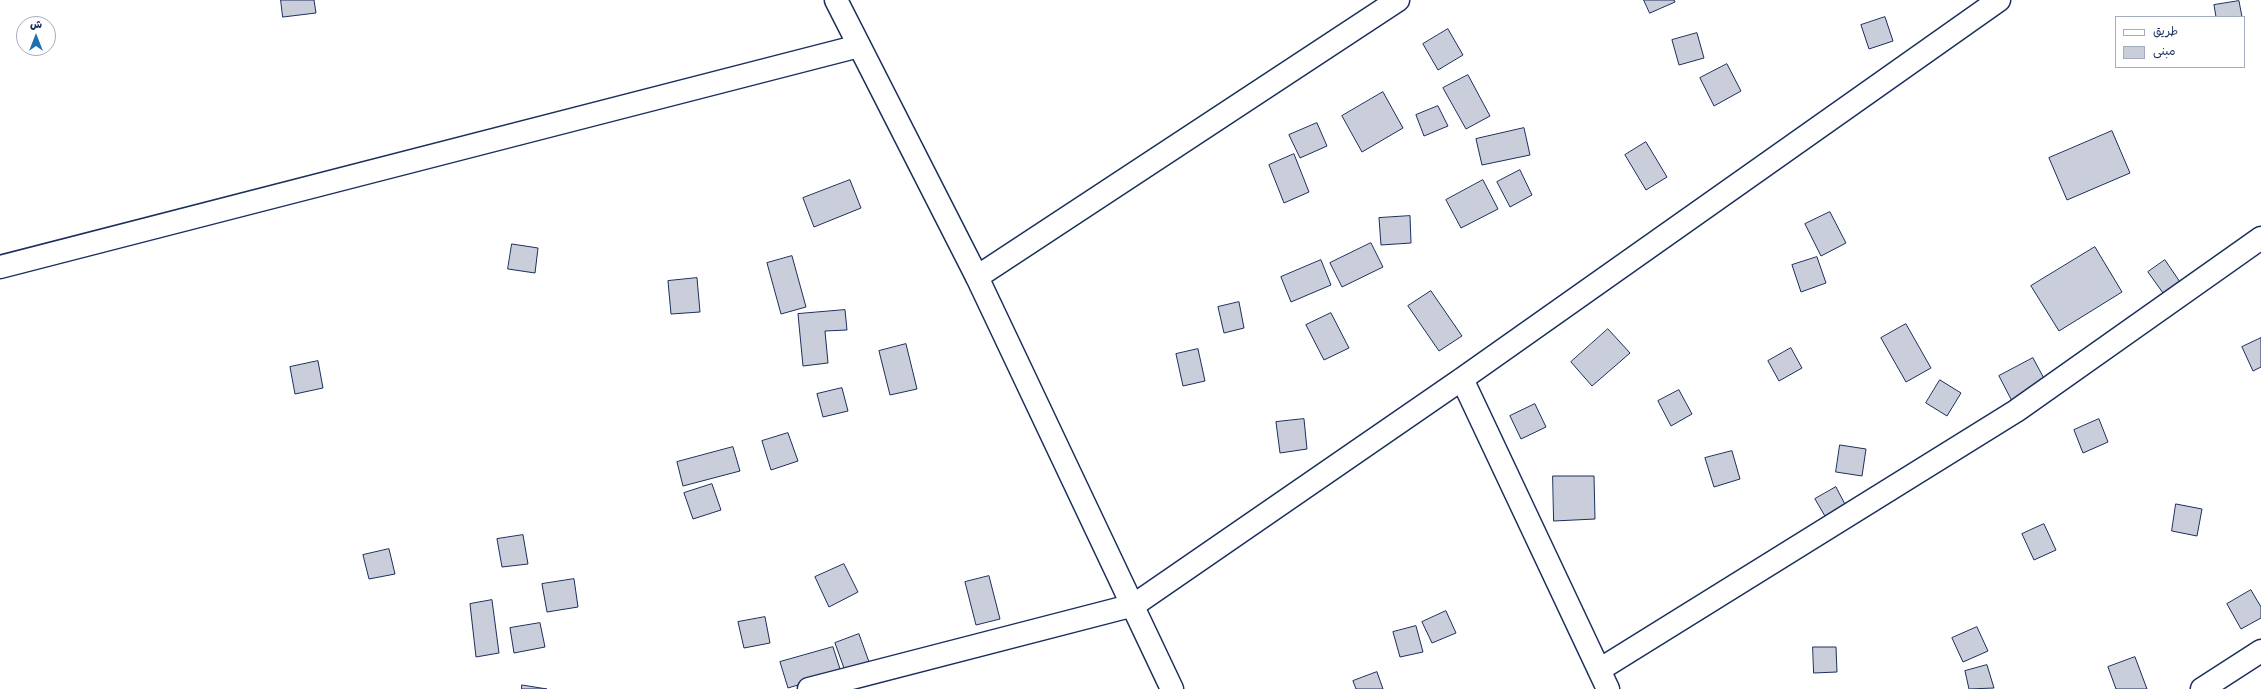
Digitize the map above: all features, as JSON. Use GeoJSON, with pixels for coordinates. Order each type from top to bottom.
{"type":"FeatureCollection","features":[{"type":"Feature","properties":{"kind":"street"},"geometry":{"type":"LineString","coordinates":[[836,0],[977,277],[1134,605],[1172,689]]}},
{"type":"Feature","properties":{"kind":"street"},"geometry":{"type":"LineString","coordinates":[[977,277],[1398,0]]}},
{"type":"Feature","properties":{"kind":"street"},"geometry":{"type":"LineString","coordinates":[[809,689],[1134,605],[1462,379],[2000,0]]}},
{"type":"Feature","properties":{"kind":"street"},"geometry":{"type":"LineString","coordinates":[[0,267],[859,46]]}},
{"type":"Feature","properties":{"kind":"street"},"geometry":{"type":"LineString","coordinates":[[1599,670],[2016,411],[2261,238]]}},
{"type":"Feature","properties":{"kind":"street"},"geometry":{"type":"LineString","coordinates":[[1462,379],[1608,689]]}},
{"type":"Feature","properties":{"kind":"street"},"geometry":{"type":"LineString","coordinates":[[2202,689],[2261,651]]}},
{"type":"Feature","properties":{"kind":"building"},"geometry":{"type":"Polygon","coordinates":[[[281,0],[314,0],[316,13],[283,17],[281,0]]]}},
{"type":"Feature","properties":{"kind":"building"},"geometry":{"type":"Polygon","coordinates":[[[1644,0],[1674,0],[1675,2],[1650,13],[1644,0]]]}},
{"type":"Feature","properties":{"kind":"building"},"geometry":{"type":"Polygon","coordinates":[[[2239,1],[2242,16],[2216,16],[2214,5],[2239,1]]]}},
{"type":"Feature","properties":{"kind":"building"},"geometry":{"type":"Polygon","coordinates":[[[1885,17],[1893,41],[1869,49],[1861,25],[1885,17]]]}},
{"type":"Feature","properties":{"kind":"building"},"geometry":{"type":"Polygon","coordinates":[[[1448,29],[1463,55],[1438,70],[1423,44],[1448,29]]]}},
{"type":"Feature","properties":{"kind":"building"},"geometry":{"type":"Polygon","coordinates":[[[1697,33],[1704,58],[1679,65],[1672,40],[1697,33]]]}},
{"type":"Feature","properties":{"kind":"building"},"geometry":{"type":"Polygon","coordinates":[[[1727,64],[1741,91],[1714,106],[1700,78],[1727,64]]]}},
{"type":"Feature","properties":{"kind":"building"},"geometry":{"type":"Polygon","coordinates":[[[1468,75],[1490,116],[1466,129],[1443,88],[1468,75]]]}},
{"type":"Feature","properties":{"kind":"building"},"geometry":{"type":"Polygon","coordinates":[[[1383,92],[1403,128],[1362,152],[1342,116],[1383,92]]]}},
{"type":"Feature","properties":{"kind":"building"},"geometry":{"type":"Polygon","coordinates":[[[1438,106],[1448,126],[1424,136],[1416,115],[1438,106]]]}},
{"type":"Feature","properties":{"kind":"building"},"geometry":{"type":"Polygon","coordinates":[[[1317,123],[1327,146],[1300,158],[1289,135],[1317,123]]]}},
{"type":"Feature","properties":{"kind":"building"},"geometry":{"type":"Polygon","coordinates":[[[1524,128],[1530,155],[1482,165],[1476,139],[1524,128]]]}},
{"type":"Feature","properties":{"kind":"building"},"geometry":{"type":"Polygon","coordinates":[[[2112,131],[2130,173],[2067,200],[2049,158],[2112,131]]]}},
{"type":"Feature","properties":{"kind":"building"},"geometry":{"type":"Polygon","coordinates":[[[1646,142],[1667,177],[1646,190],[1625,155],[1646,142]]]}},
{"type":"Feature","properties":{"kind":"building"},"geometry":{"type":"Polygon","coordinates":[[[1294,154],[1309,192],[1284,203],[1269,165],[1294,154]]]}},
{"type":"Feature","properties":{"kind":"building"},"geometry":{"type":"Polygon","coordinates":[[[1520,170],[1532,195],[1510,207],[1497,182],[1520,170]]]}},
{"type":"Feature","properties":{"kind":"building"},"geometry":{"type":"Polygon","coordinates":[[[850,180],[861,208],[814,227],[803,198],[850,180]]]}},
{"type":"Feature","properties":{"kind":"building"},"geometry":{"type":"Polygon","coordinates":[[[1483,180],[1498,209],[1461,228],[1446,200],[1483,180]]]}},
{"type":"Feature","properties":{"kind":"building"},"geometry":{"type":"Polygon","coordinates":[[[1830,212],[1846,243],[1821,256],[1805,224],[1830,212]]]}},
{"type":"Feature","properties":{"kind":"building"},"geometry":{"type":"Polygon","coordinates":[[[1410,216],[1411,243],[1381,245],[1379,218],[1410,216]]]}},
{"type":"Feature","properties":{"kind":"building"},"geometry":{"type":"Polygon","coordinates":[[[1371,243],[1383,267],[1342,287],[1330,263],[1371,243]]]}},
{"type":"Feature","properties":{"kind":"building"},"geometry":{"type":"Polygon","coordinates":[[[512,244],[538,248],[535,273],[508,269],[512,244]]]}},
{"type":"Feature","properties":{"kind":"building"},"geometry":{"type":"Polygon","coordinates":[[[2095,247],[2122,292],[2059,331],[2031,286],[2095,247]]]}},
{"type":"Feature","properties":{"kind":"building"},"geometry":{"type":"Polygon","coordinates":[[[792,256],[806,307],[781,314],[767,263],[792,256]]]}},
{"type":"Feature","properties":{"kind":"building"},"geometry":{"type":"Polygon","coordinates":[[[1817,257],[1826,283],[1801,292],[1792,265],[1817,257]]]}},
{"type":"Feature","properties":{"kind":"building"},"geometry":{"type":"Polygon","coordinates":[[[1321,260],[1331,285],[1291,302],[1281,277],[1321,260]]]}},
{"type":"Feature","properties":{"kind":"building"},"geometry":{"type":"Polygon","coordinates":[[[2165,260],[2180,282],[2163,293],[2148,272],[2165,260]]]}},
{"type":"Feature","properties":{"kind":"building"},"geometry":{"type":"Polygon","coordinates":[[[697,278],[700,312],[671,314],[668,281],[697,278]]]}},
{"type":"Feature","properties":{"kind":"building"},"geometry":{"type":"Polygon","coordinates":[[[1431,291],[1462,336],[1439,351],[1408,306],[1431,291]]]}},
{"type":"Feature","properties":{"kind":"building"},"geometry":{"type":"Polygon","coordinates":[[[1239,302],[1244,328],[1224,333],[1218,307],[1239,302]]]}},
{"type":"Feature","properties":{"kind":"building"},"geometry":{"type":"Polygon","coordinates":[[[845,310],[847,330],[825,331],[828,363],[803,366],[798,314],[845,310]]]}},
{"type":"Feature","properties":{"kind":"building"},"geometry":{"type":"Polygon","coordinates":[[[1331,313],[1349,348],[1324,360],[1306,325],[1331,313]]]}},
{"type":"Feature","properties":{"kind":"building"},"geometry":{"type":"Polygon","coordinates":[[[1906,324],[1931,368],[1906,382],[1881,338],[1906,324]]]}},
{"type":"Feature","properties":{"kind":"building"},"geometry":{"type":"Polygon","coordinates":[[[1608,329],[1630,353],[1592,386],[1571,362],[1608,329]]]}},
{"type":"Feature","properties":{"kind":"building"},"geometry":{"type":"Polygon","coordinates":[[[2261,338],[2261,367],[2253,371],[2242,347],[2261,338]]]}},
{"type":"Feature","properties":{"kind":"building"},"geometry":{"type":"Polygon","coordinates":[[[906,344],[917,389],[890,395],[879,351],[906,344]]]}},
{"type":"Feature","properties":{"kind":"building"},"geometry":{"type":"Polygon","coordinates":[[[1791,348],[1802,368],[1779,381],[1768,361],[1791,348]]]}},
{"type":"Feature","properties":{"kind":"building"},"geometry":{"type":"Polygon","coordinates":[[[1198,349],[1205,381],[1183,386],[1176,354],[1198,349]]]}},
{"type":"Feature","properties":{"kind":"building"},"geometry":{"type":"Polygon","coordinates":[[[2033,358],[2047,384],[2013,403],[1999,376],[2033,358]]]}},
{"type":"Feature","properties":{"kind":"building"},"geometry":{"type":"Polygon","coordinates":[[[318,361],[323,388],[295,394],[290,367],[318,361]]]}},
{"type":"Feature","properties":{"kind":"building"},"geometry":{"type":"Polygon","coordinates":[[[1940,380],[1961,393],[1947,416],[1926,403],[1940,380]]]}},
{"type":"Feature","properties":{"kind":"building"},"geometry":{"type":"Polygon","coordinates":[[[842,388],[848,411],[823,417],[817,394],[842,388]]]}},
{"type":"Feature","properties":{"kind":"building"},"geometry":{"type":"Polygon","coordinates":[[[1679,390],[1692,414],[1671,426],[1658,401],[1679,390]]]}},
{"type":"Feature","properties":{"kind":"building"},"geometry":{"type":"Polygon","coordinates":[[[1535,404],[1546,427],[1521,439],[1510,416],[1535,404]]]}},
{"type":"Feature","properties":{"kind":"building"},"geometry":{"type":"Polygon","coordinates":[[[1304,419],[1307,449],[1280,453],[1276,422],[1304,419]]]}},
{"type":"Feature","properties":{"kind":"building"},"geometry":{"type":"Polygon","coordinates":[[[2099,419],[2108,442],[2083,453],[2074,430],[2099,419]]]}},
{"type":"Feature","properties":{"kind":"building"},"geometry":{"type":"Polygon","coordinates":[[[788,433],[798,461],[771,470],[762,441],[788,433]]]}},
{"type":"Feature","properties":{"kind":"building"},"geometry":{"type":"Polygon","coordinates":[[[1840,445],[1866,449],[1862,476],[1836,472],[1840,445]]]}},
{"type":"Feature","properties":{"kind":"building"},"geometry":{"type":"Polygon","coordinates":[[[733,447],[740,471],[683,486],[677,462],[733,447]]]}},
{"type":"Feature","properties":{"kind":"building"},"geometry":{"type":"Polygon","coordinates":[[[1732,451],[1740,479],[1714,487],[1705,458],[1732,451]]]}},
{"type":"Feature","properties":{"kind":"building"},"geometry":{"type":"Polygon","coordinates":[[[1553,476],[1594,476],[1595,519],[1554,521],[1553,476]]]}},
{"type":"Feature","properties":{"kind":"building"},"geometry":{"type":"Polygon","coordinates":[[[712,484],[721,510],[693,519],[684,493],[712,484]]]}},
{"type":"Feature","properties":{"kind":"building"},"geometry":{"type":"Polygon","coordinates":[[[1836,487],[1849,512],[1829,523],[1815,499],[1836,487]]]}},
{"type":"Feature","properties":{"kind":"building"},"geometry":{"type":"Polygon","coordinates":[[[2176,504],[2202,509],[2197,536],[2172,531],[2176,504]]]}},
{"type":"Feature","properties":{"kind":"building"},"geometry":{"type":"Polygon","coordinates":[[[2044,524],[2056,550],[2034,560],[2022,534],[2044,524]]]}},
{"type":"Feature","properties":{"kind":"building"},"geometry":{"type":"Polygon","coordinates":[[[523,535],[528,564],[502,567],[497,539],[523,535]]]}},
{"type":"Feature","properties":{"kind":"building"},"geometry":{"type":"Polygon","coordinates":[[[389,549],[395,574],[369,579],[363,555],[389,549]]]}},
{"type":"Feature","properties":{"kind":"building"},"geometry":{"type":"Polygon","coordinates":[[[844,564],[858,592],[829,607],[815,577],[844,564]]]}},
{"type":"Feature","properties":{"kind":"building"},"geometry":{"type":"Polygon","coordinates":[[[989,576],[1000,619],[976,625],[965,582],[989,576]]]}},
{"type":"Feature","properties":{"kind":"building"},"geometry":{"type":"Polygon","coordinates":[[[574,579],[578,607],[547,612],[542,584],[574,579]]]}},
{"type":"Feature","properties":{"kind":"building"},"geometry":{"type":"Polygon","coordinates":[[[2251,590],[2261,607],[2261,618],[2241,629],[2227,604],[2251,590]]]}},
{"type":"Feature","properties":{"kind":"building"},"geometry":{"type":"Polygon","coordinates":[[[492,600],[499,653],[476,657],[470,604],[492,600]]]}},
{"type":"Feature","properties":{"kind":"building"},"geometry":{"type":"Polygon","coordinates":[[[1446,611],[1456,633],[1432,643],[1422,622],[1446,611]]]}},
{"type":"Feature","properties":{"kind":"building"},"geometry":{"type":"Polygon","coordinates":[[[765,617],[770,643],[744,648],[738,622],[765,617]]]}},
{"type":"Feature","properties":{"kind":"building"},"geometry":{"type":"Polygon","coordinates":[[[540,623],[545,647],[514,653],[510,628],[540,623]]]}},
{"type":"Feature","properties":{"kind":"building"},"geometry":{"type":"Polygon","coordinates":[[[1416,626],[1423,652],[1400,657],[1393,632],[1416,626]]]}},
{"type":"Feature","properties":{"kind":"building"},"geometry":{"type":"Polygon","coordinates":[[[1977,627],[1988,651],[1963,662],[1952,638],[1977,627]]]}},
{"type":"Feature","properties":{"kind":"building"},"geometry":{"type":"Polygon","coordinates":[[[859,634],[869,662],[845,671],[835,643],[859,634]]]}},
{"type":"Feature","properties":{"kind":"building"},"geometry":{"type":"Polygon","coordinates":[[[833,647],[841,672],[788,688],[780,662],[833,647]]]}},
{"type":"Feature","properties":{"kind":"building"},"geometry":{"type":"Polygon","coordinates":[[[1813,647],[1836,647],[1837,672],[1814,673],[1813,647]]]}},
{"type":"Feature","properties":{"kind":"building"},"geometry":{"type":"Polygon","coordinates":[[[2135,657],[2147,689],[2116,689],[2108,667],[2135,657]]]}},
{"type":"Feature","properties":{"kind":"building"},"geometry":{"type":"Polygon","coordinates":[[[1987,665],[1994,688],[1969,689],[1965,671],[1987,665]]]}},
{"type":"Feature","properties":{"kind":"building"},"geometry":{"type":"Polygon","coordinates":[[[1377,672],[1383,689],[1356,689],[1353,681],[1377,672]]]}},
{"type":"Feature","properties":{"kind":"building"},"geometry":{"type":"Polygon","coordinates":[[[522,685],[547,689],[522,689],[522,685]]]}}]}
